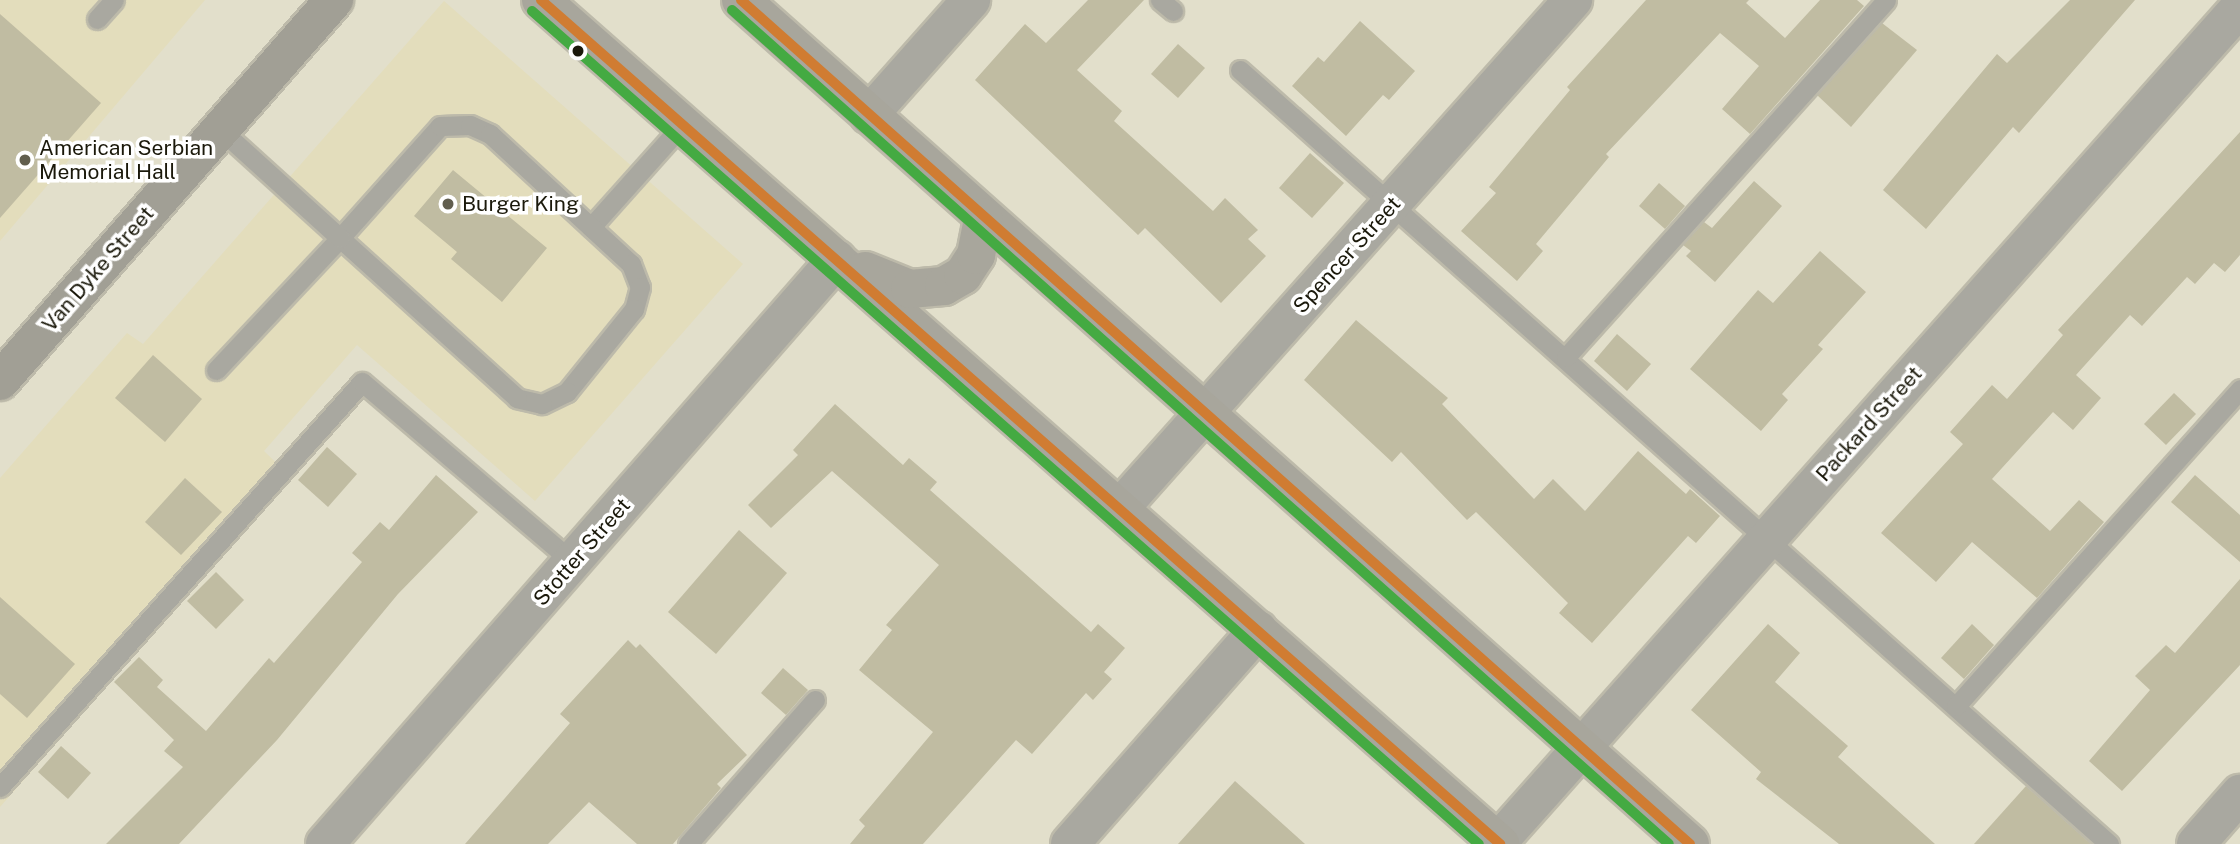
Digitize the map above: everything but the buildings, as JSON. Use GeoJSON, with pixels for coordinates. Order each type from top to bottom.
{"type":"FeatureCollection","features":[{"type":"Feature","properties":{"kind":"main road","name":"Van Dyke Street"},"geometry":{"type":"LineString","coordinates":[[0,381],[334,0]]}},
{"type":"Feature","properties":{"kind":"main road"},"geometry":{"type":"LineString","coordinates":[[541,0],[1499,843]]}},
{"type":"Feature","properties":{"kind":"main road"},"geometry":{"type":"LineString","coordinates":[[741,0],[1204,416],[1690,844]]}},
{"type":"Feature","properties":{"kind":"main road"},"geometry":{"type":"LineString","coordinates":[[838,259],[910,289],[943,286],[963,275],[976,255],[984,218]]}},
{"type":"Feature","properties":{"kind":"street"},"geometry":{"type":"LineString","coordinates":[[869,115],[971,0]]}},
{"type":"Feature","properties":{"kind":"street","name":"Spencer Street"},"geometry":{"type":"LineString","coordinates":[[1120,508],[1573,0]]}},
{"type":"Feature","properties":{"kind":"street","name":"Packard Street"},"geometry":{"type":"LineString","coordinates":[[1499,843],[2240,7]]}},
{"type":"Feature","properties":{"kind":"street","name":"Stotter Street"},"geometry":{"type":"LineString","coordinates":[[325,844],[838,259]]}},
{"type":"Feature","properties":{"kind":"street"},"geometry":{"type":"LineString","coordinates":[[1070,844],[1258,630]]}},
{"type":"Feature","properties":{"kind":"street"},"geometry":{"type":"LineString","coordinates":[[2196,844],[2240,794]]}},
{"type":"Feature","properties":{"kind":"lane"},"geometry":{"type":"LineString","coordinates":[[97,19],[114,0]]}},
{"type":"Feature","properties":{"kind":"lane"},"geometry":{"type":"LineString","coordinates":[[1566,358],[1886,0]]}},
{"type":"Feature","properties":{"kind":"lane"},"geometry":{"type":"LineString","coordinates":[[1240,70],[2109,844]]}},
{"type":"Feature","properties":{"kind":"lane"},"geometry":{"type":"LineString","coordinates":[[591,227],[683,124]]}},
{"type":"Feature","properties":{"kind":"lane"},"geometry":{"type":"LineString","coordinates":[[216,370],[340,238],[440,126],[470,125],[490,134],[631,264],[639,287],[634,309],[567,392],[542,404],[517,398],[340,238],[220,130]]}},
{"type":"Feature","properties":{"kind":"lane"},"geometry":{"type":"LineString","coordinates":[[0,787],[362,382],[573,562]]}},
{"type":"Feature","properties":{"kind":"lane"},"geometry":{"type":"LineString","coordinates":[[1956,706],[2240,389]]}},
{"type":"Feature","properties":{"kind":"lane"},"geometry":{"type":"LineString","coordinates":[[688,844],[815,700]]}},
{"type":"Feature","properties":{"kind":"shaded area"},"geometry":{"type":"Polygon","coordinates":[[[0,0],[205,0],[0,241],[0,0]]]}},
{"type":"Feature","properties":{"kind":"shaded area"},"geometry":{"type":"Polygon","coordinates":[[[444,1],[743,264],[535,501],[357,345],[264,451],[291,477],[0,807],[0,478],[127,333],[143,344],[444,1]]]}},
{"type":"Feature","properties":{"kind":"transit line"},"geometry":{"type":"LineString","coordinates":[[541,0],[1500,844]]}},
{"type":"Feature","properties":{"kind":"transit line"},"geometry":{"type":"LineString","coordinates":[[741,0],[1690,844]]}},
{"type":"Feature","properties":{"kind":"transit line"},"geometry":{"type":"LineString","coordinates":[[732,10],[1669,844]]}},
{"type":"Feature","properties":{"kind":"transit line"},"geometry":{"type":"LineString","coordinates":[[532,11],[1479,844]]}},
{"type":"Feature","properties":{"kind":"place","name":"American Serbian Memorial Hall"},"geometry":{"type":"Point","coordinates":[25,160]}},
{"type":"Feature","properties":{"kind":"place","name":"Burger King"},"geometry":{"type":"Point","coordinates":[448,204]}}]}
